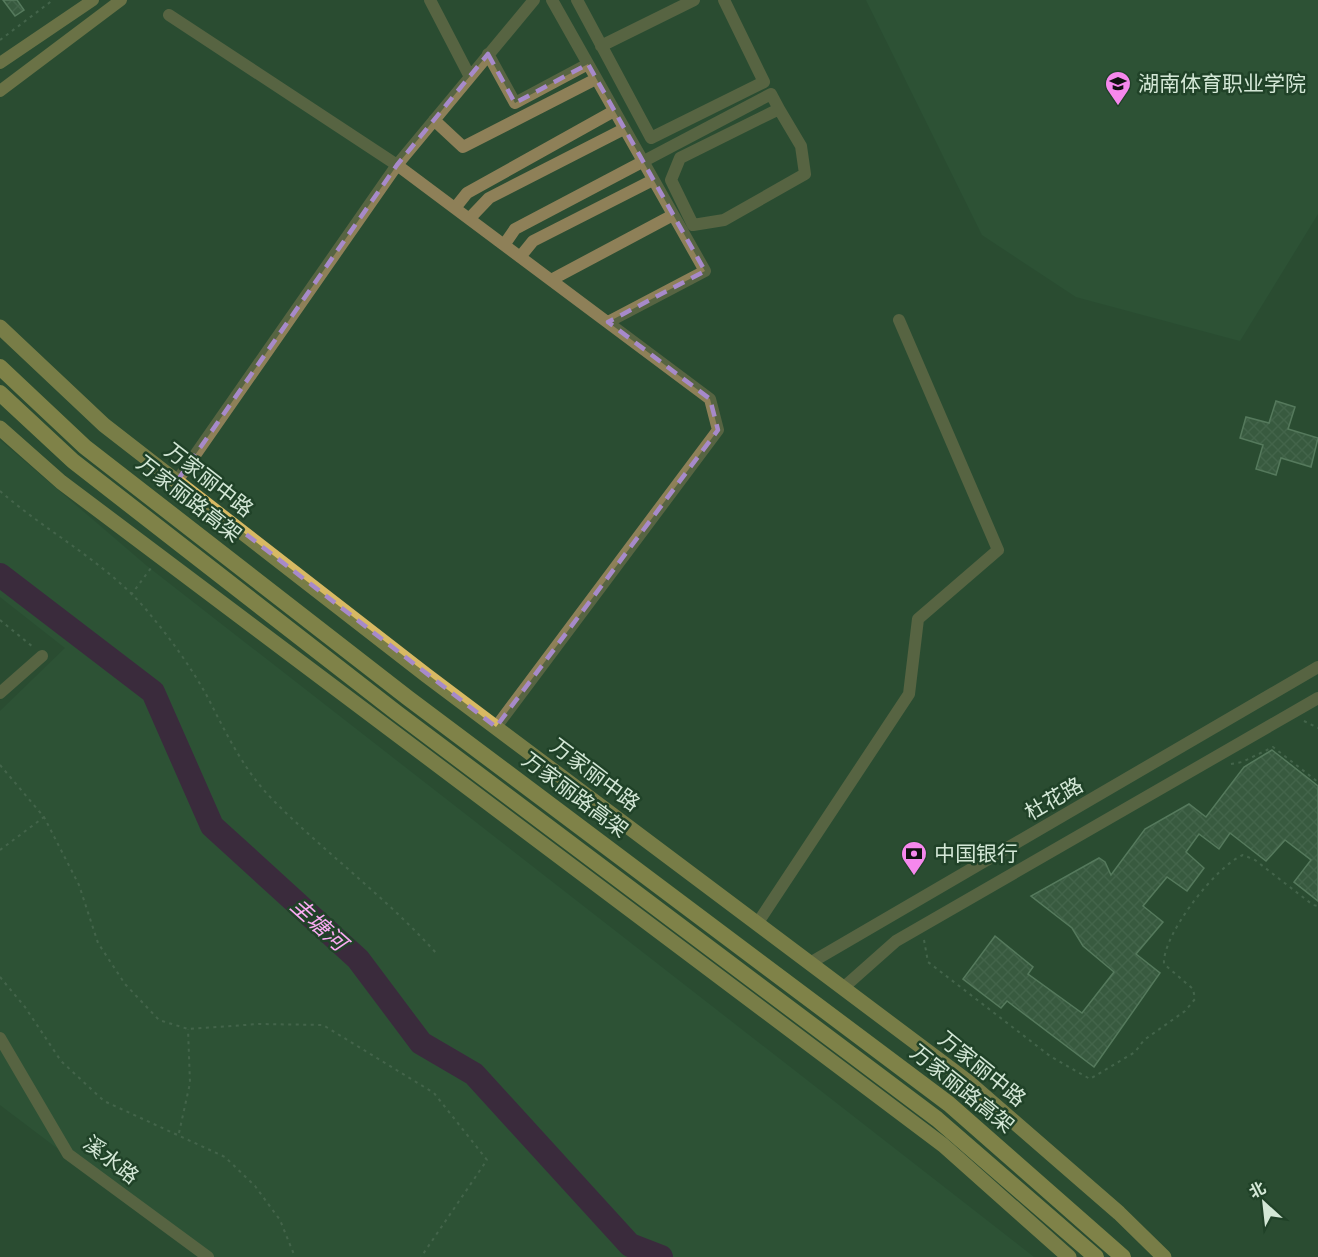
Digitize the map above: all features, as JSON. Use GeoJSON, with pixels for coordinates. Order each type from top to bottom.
{"type":"FeatureCollection","features":[{"type":"Feature","properties":{"kind":"highway","name":"万家丽路高架"},"geometry":{"type":"LineString","coordinates":[[0,367],[85,447],[344,648],[949,1104],[1123,1257]]}},
{"type":"Feature","properties":{"kind":"highway","name":"万家丽路高架"},"geometry":{"type":"LineString","coordinates":[[0,393],[73,461],[397,713],[937,1119],[1096,1257]]}},
{"type":"Feature","properties":{"kind":"main road"},"geometry":{"type":"LineString","coordinates":[[0,63],[93,0]]}},
{"type":"Feature","properties":{"kind":"main road"},"geometry":{"type":"LineString","coordinates":[[0,91],[121,0]]}},
{"type":"Feature","properties":{"kind":"main road","name":"万家丽中路"},"geometry":{"type":"LineString","coordinates":[[0,327],[104,425],[496,727],[967,1082],[1119,1213],[1164,1257]]}},
{"type":"Feature","properties":{"kind":"main road"},"geometry":{"type":"LineString","coordinates":[[0,428],[61,482],[943,1145],[1069,1257]]}},
{"type":"Feature","properties":{"kind":"street"},"geometry":{"type":"LineString","coordinates":[[430,0],[470,77]]}},
{"type":"Feature","properties":{"kind":"street"},"geometry":{"type":"LineString","coordinates":[[177,481],[397,165],[534,0]]}},
{"type":"Feature","properties":{"kind":"street"},"geometry":{"type":"LineString","coordinates":[[552,0],[705,272],[608,322]]}},
{"type":"Feature","properties":{"kind":"street"},"geometry":{"type":"LineString","coordinates":[[577,0],[651,138],[764,82]]}},
{"type":"Feature","properties":{"kind":"street"},"geometry":{"type":"LineString","coordinates":[[601,46],[694,0]]}},
{"type":"Feature","properties":{"kind":"street"},"geometry":{"type":"LineString","coordinates":[[724,0],[764,82],[801,146],[806,174],[724,220],[693,225],[671,180],[680,158],[779,109]]}},
{"type":"Feature","properties":{"kind":"street"},"geometry":{"type":"LineString","coordinates":[[169,15],[397,165],[710,399],[718,430],[496,727]]}},
{"type":"Feature","properties":{"kind":"street"},"geometry":{"type":"LineString","coordinates":[[488,54],[523,117]]}},
{"type":"Feature","properties":{"kind":"street"},"geometry":{"type":"LineString","coordinates":[[515,104],[588,64]]}},
{"type":"Feature","properties":{"kind":"street"},"geometry":{"type":"LineString","coordinates":[[434,120],[463,147],[596,79]]}},
{"type":"Feature","properties":{"kind":"street"},"geometry":{"type":"LineString","coordinates":[[504,245],[514,229],[771,94]]}},
{"type":"Feature","properties":{"kind":"street"},"geometry":{"type":"LineString","coordinates":[[455,208],[467,193],[614,111]]}},
{"type":"Feature","properties":{"kind":"street"},"geometry":{"type":"LineString","coordinates":[[469,219],[489,198],[624,129]]}},
{"type":"Feature","properties":{"kind":"street"},"geometry":{"type":"LineString","coordinates":[[520,257],[533,242],[654,180]]}},
{"type":"Feature","properties":{"kind":"street"},"geometry":{"type":"LineString","coordinates":[[551,280],[673,215]]}},
{"type":"Feature","properties":{"kind":"street"},"geometry":{"type":"LineString","coordinates":[[757,924],[909,694],[918,619],[998,550],[899,320]]}},
{"type":"Feature","properties":{"kind":"street"},"geometry":{"type":"LineString","coordinates":[[0,693],[42,656]]}},
{"type":"Feature","properties":{"kind":"street","name":"杜花路"},"geometry":{"type":"LineString","coordinates":[[810,963],[1318,667]]}},
{"type":"Feature","properties":{"kind":"street"},"geometry":{"type":"LineString","coordinates":[[843,988],[896,941],[1318,698]]}},
{"type":"Feature","properties":{"kind":"street","name":"溪水路"},"geometry":{"type":"LineString","coordinates":[[0,1038],[68,1154],[208,1257]]}},
{"type":"Feature","properties":{"kind":"path"},"geometry":{"type":"LineString","coordinates":[[0,40],[53,0]]}},
{"type":"Feature","properties":{"kind":"path"},"geometry":{"type":"LineString","coordinates":[[0,491],[28,516],[111,573],[152,616],[206,694],[237,757],[272,798],[404,917],[437,954]]}},
{"type":"Feature","properties":{"kind":"path"},"geometry":{"type":"LineString","coordinates":[[131,595],[159,556]]}},
{"type":"Feature","properties":{"kind":"path"},"geometry":{"type":"LineString","coordinates":[[0,620],[42,656]]}},
{"type":"Feature","properties":{"kind":"path"},"geometry":{"type":"LineString","coordinates":[[0,765],[44,817],[79,885],[98,943],[125,984],[159,1020],[188,1029],[259,1024],[323,1025],[434,1093],[487,1160],[421,1257]]}},
{"type":"Feature","properties":{"kind":"path"},"geometry":{"type":"LineString","coordinates":[[0,850],[44,817]]}},
{"type":"Feature","properties":{"kind":"path"},"geometry":{"type":"LineString","coordinates":[[924,937],[928,962],[1050,1056],[1090,1079],[1135,1052],[1144,1040],[1185,1011],[1195,999],[1193,989],[1164,964],[1163,954],[1168,940],[1185,913],[1232,859],[1243,855],[1256,860],[1312,905],[1318,906]]}},
{"type":"Feature","properties":{"kind":"path"},"geometry":{"type":"LineString","coordinates":[[0,977],[25,1007],[61,1061],[104,1101],[225,1157],[255,1186],[279,1220],[295,1257]]}},
{"type":"Feature","properties":{"kind":"path"},"geometry":{"type":"LineString","coordinates":[[179,1134],[190,1083],[188,1029]]}},
{"type":"Feature","properties":{"kind":"highlighted area"},"geometry":{"type":"Polygon","coordinates":[[[488,54],[515,103],[588,64],[705,271],[608,322],[710,399],[718,430],[496,727],[177,481],[397,165],[488,54]]]}},
{"type":"Feature","properties":{"kind":"shaded area","name":"湖南体育职业学院"},"geometry":{"type":"Polygon","coordinates":[[[866,0],[1318,0],[1318,214],[1240,341],[1076,297],[982,235],[866,0]]]}},
{"type":"Feature","properties":{"kind":"shaded area"},"geometry":{"type":"Polygon","coordinates":[[[0,440],[147,566],[1034,1257],[201,1257],[0,1105],[0,711],[65,648],[0,597],[0,440]]]}},
{"type":"Feature","properties":{"kind":"building"},"geometry":{"type":"Polygon","coordinates":[[[3,0],[17,0],[24,10],[15,16],[3,0]]]}},
{"type":"Feature","properties":{"kind":"building"},"geometry":{"type":"Polygon","coordinates":[[[1276,401],[1295,407],[1288,429],[1318,438],[1311,467],[1281,458],[1276,475],[1256,469],[1263,445],[1240,438],[1246,417],[1269,423],[1276,401]]]}},
{"type":"Feature","properties":{"kind":"building"},"geometry":{"type":"Polygon","coordinates":[[[1272,750],[1318,786],[1318,901],[1294,882],[1311,860],[1285,840],[1266,861],[1230,833],[1219,849],[1199,834],[1186,852],[1204,868],[1187,891],[1167,877],[1143,906],[1163,922],[1136,954],[1160,973],[1094,1067],[1007,1001],[1001,1008],[963,979],[995,936],[1033,967],[1028,974],[1082,1013],[1114,972],[1083,946],[1072,928],[1031,896],[1099,858],[1105,862],[1111,875],[1145,829],[1189,804],[1206,817],[1244,767],[1272,750]]]}},
{"type":"Feature","properties":{"kind":"waterway","name":"圭塘河"},"geometry":{"type":"LineString","coordinates":[[0,575],[153,692],[212,826],[358,959],[421,1043],[474,1074],[630,1245],[661,1257]]}},
{"type":"Feature","properties":{"kind":"place","name":"湖南体育职业学院"},"geometry":{"type":"Point","coordinates":[1118,107]}},
{"type":"Feature","properties":{"kind":"place","name":"中国银行"},"geometry":{"type":"Point","coordinates":[914,877]}}]}
